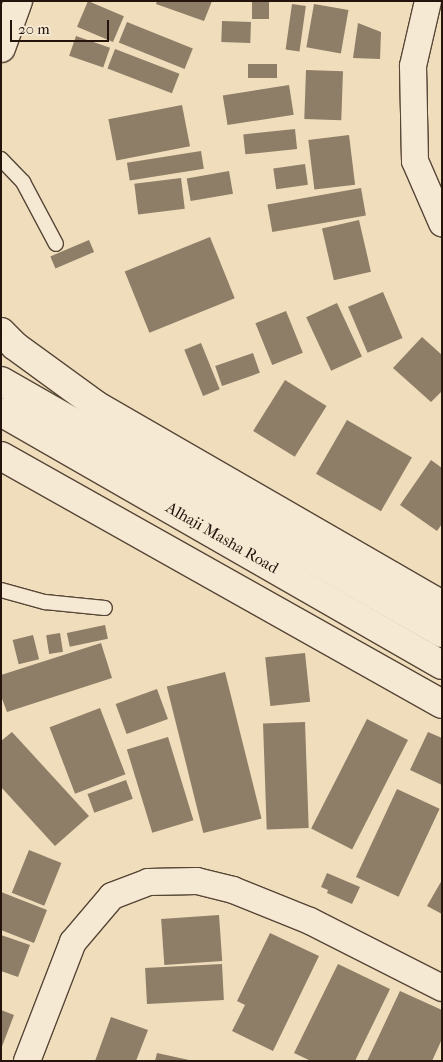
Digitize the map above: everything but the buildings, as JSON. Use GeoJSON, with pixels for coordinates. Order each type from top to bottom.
{"type":"FeatureCollection","features":[{"type":"Feature","properties":{"kind":"main road"},"geometry":{"type":"LineString","coordinates":[[1,48],[18,1]]}},
{"type":"Feature","properties":{"kind":"main road"},"geometry":{"type":"LineString","coordinates":[[1,332],[15,346],[96,405],[442,605]]}},
{"type":"Feature","properties":{"kind":"main road","name":"Alhaji Masha Road"},"geometry":{"type":"LineString","coordinates":[[1,381],[442,633]]}},
{"type":"Feature","properties":{"kind":"main road","name":"Alhaji Masha Road"},"geometry":{"type":"LineString","coordinates":[[1,412],[442,665]]}},
{"type":"Feature","properties":{"kind":"main road"},"geometry":{"type":"LineString","coordinates":[[1,456],[442,704]]}},
{"type":"Feature","properties":{"kind":"street"},"geometry":{"type":"LineString","coordinates":[[428,1],[413,66],[415,161],[442,223]]}},
{"type":"Feature","properties":{"kind":"street"},"geometry":{"type":"LineString","coordinates":[[27,1061],[72,942],[112,896],[148,882],[197,881],[233,890],[310,922],[442,988]]}},
{"type":"Feature","properties":{"kind":"lane"},"geometry":{"type":"LineString","coordinates":[[1,159],[23,182],[56,244]]}},
{"type":"Feature","properties":{"kind":"lane"},"geometry":{"type":"LineString","coordinates":[[1,590],[45,602],[105,608]]}}]}
